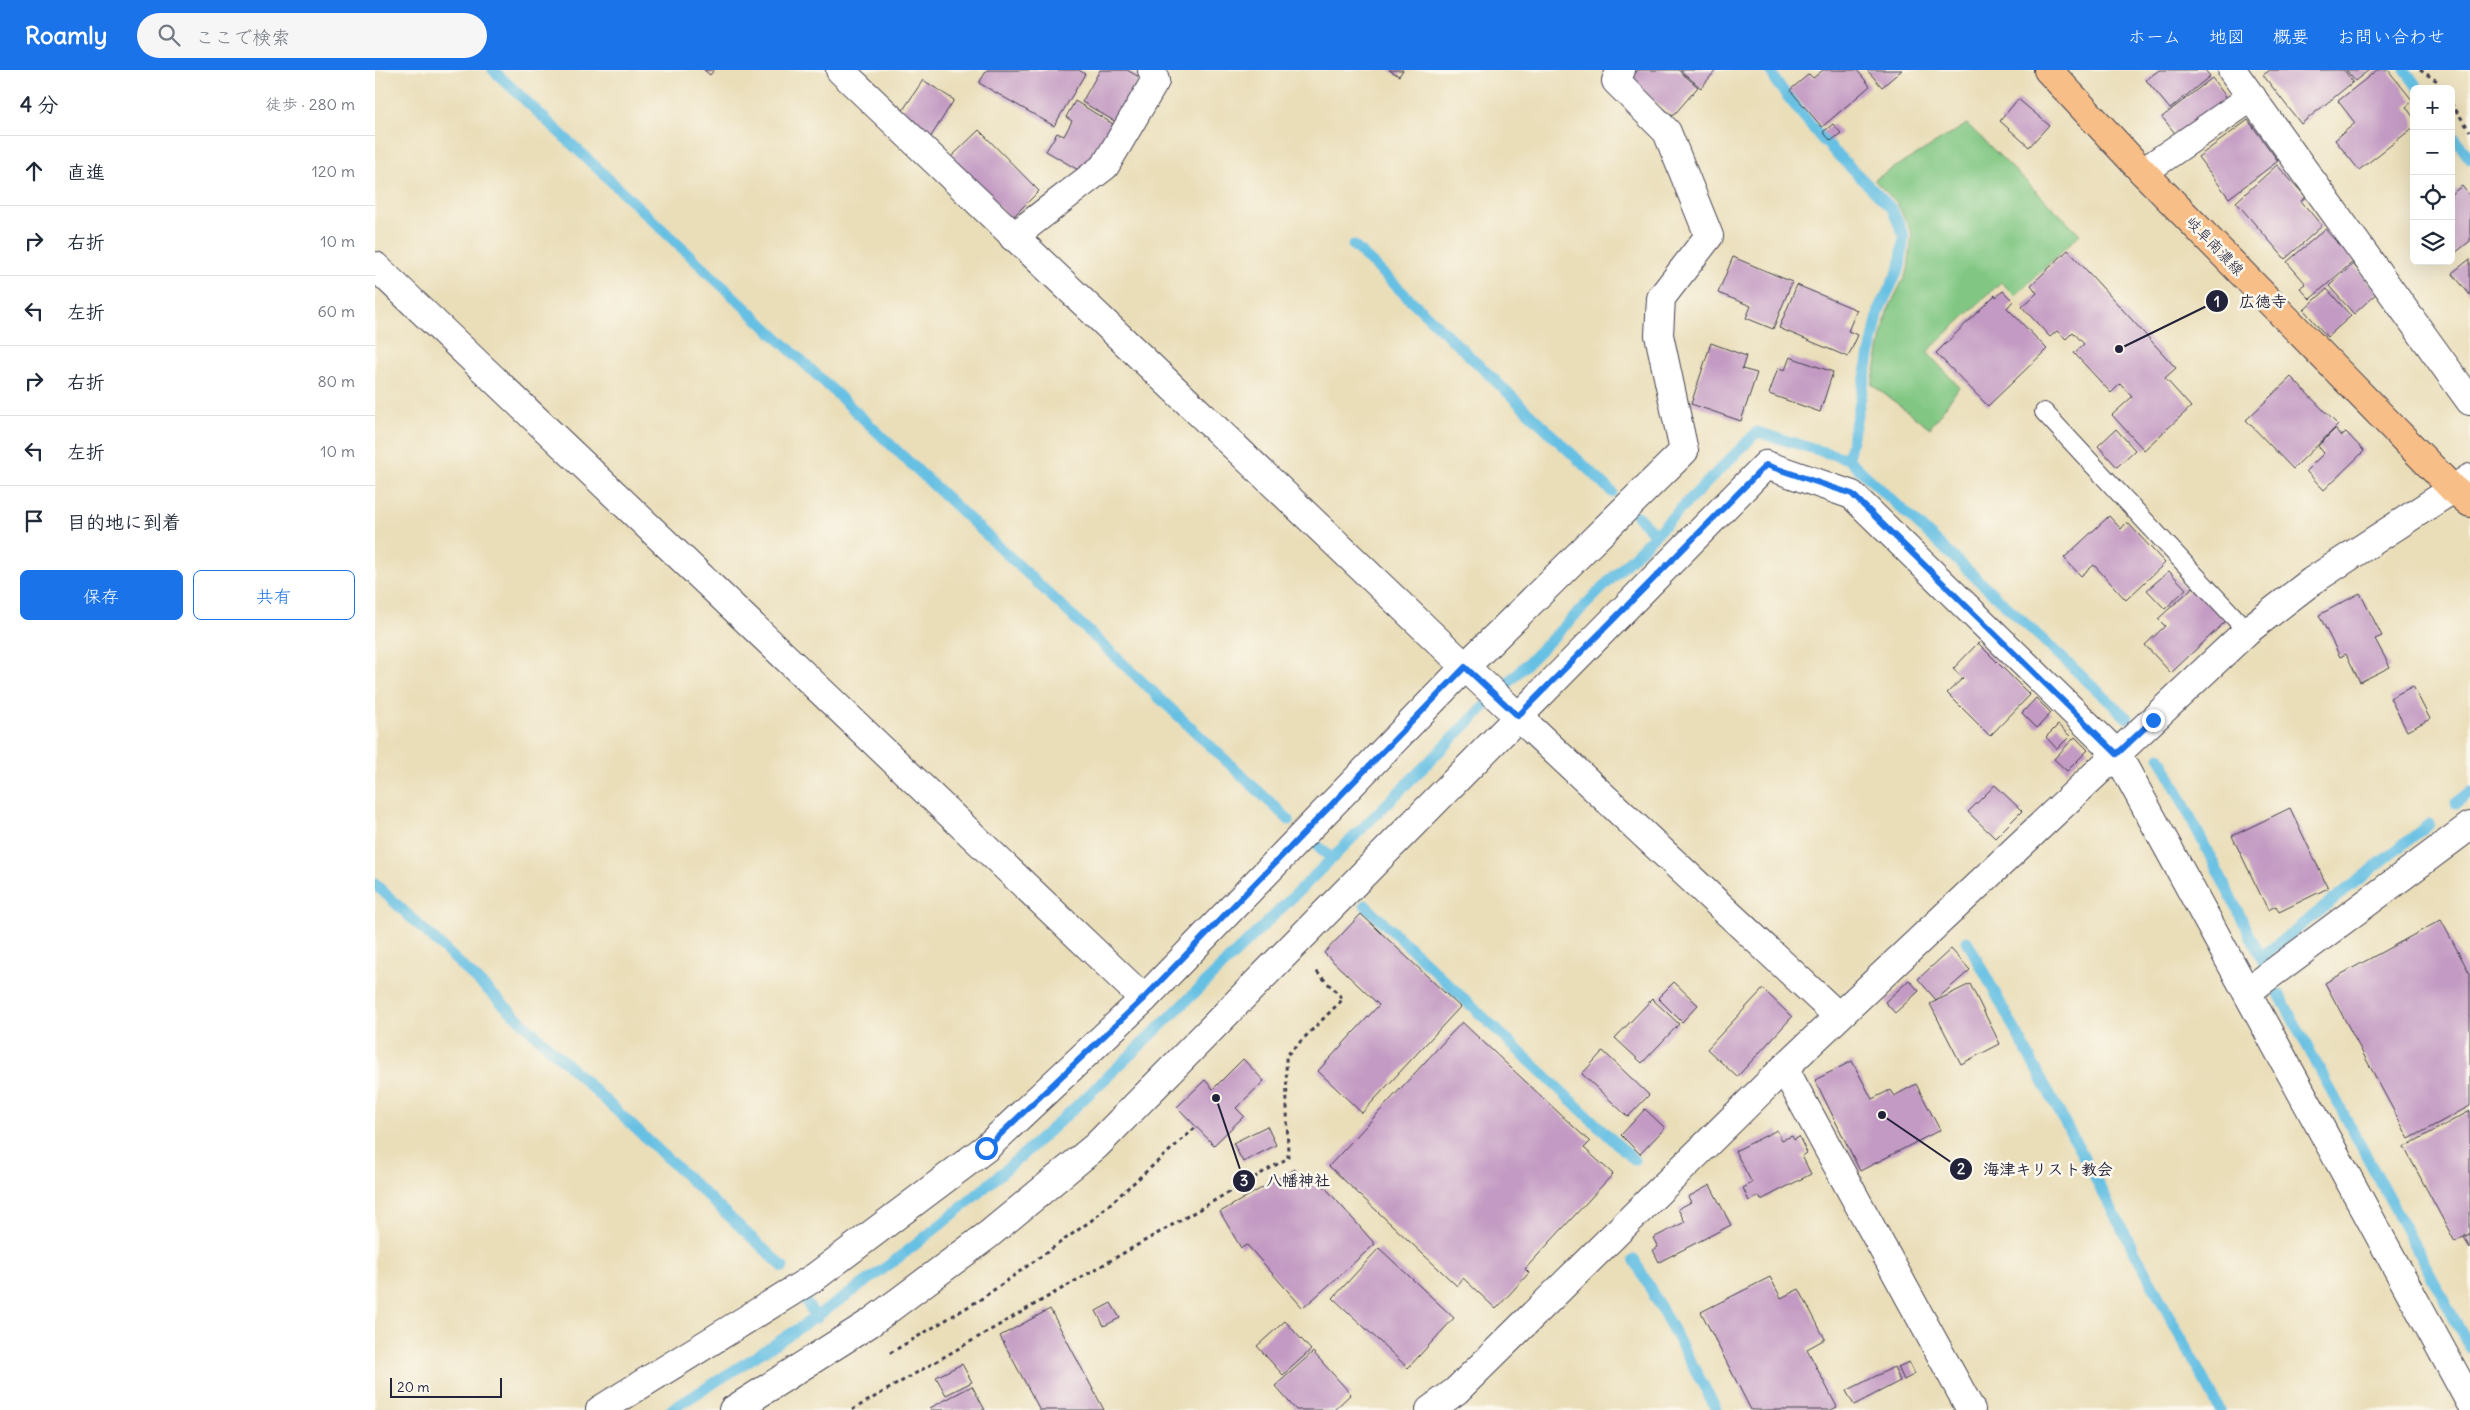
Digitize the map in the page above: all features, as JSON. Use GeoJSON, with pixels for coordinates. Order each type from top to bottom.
{"type":"FeatureCollection","features":[{"type":"Feature","properties":{"kind":"main road","name":"岐阜南濃線"},"geometry":{"type":"LineString","coordinates":[[2048,70],[2143,172],[2464,490]]}},
{"type":"Feature","properties":{"kind":"street"},"geometry":{"type":"LineString","coordinates":[[839,70],[1471,673],[1838,1016]]}},
{"type":"Feature","properties":{"kind":"street"},"geometry":{"type":"LineString","coordinates":[[1013,237],[1105,166],[1155,81],[1152,70]]}},
{"type":"Feature","properties":{"kind":"street"},"geometry":{"type":"LineString","coordinates":[[600,1410],[815,1277],[986,1148],[1144,998],[1471,673],[1684,451],[1659,335],[1661,298],[1709,236],[1667,132],[1616,81],[1621,70]]}},
{"type":"Feature","properties":{"kind":"street"},"geometry":{"type":"LineString","coordinates":[[2143,172],[2242,78],[2470,401]]}},
{"type":"Feature","properties":{"kind":"street"},"geometry":{"type":"LineString","coordinates":[[375,266],[1144,998]]}},
{"type":"Feature","properties":{"kind":"street"},"geometry":{"type":"LineString","coordinates":[[733,1410],[870,1324],[988,1235],[1089,1152],[1292,946],[1513,712],[1766,465],[1852,494],[2117,754],[2470,1402]]}},
{"type":"Feature","properties":{"kind":"street"},"geometry":{"type":"LineString","coordinates":[[1431,1410],[1461,1400],[1784,1068],[2247,631],[2312,581],[2464,490]]}},
{"type":"Feature","properties":{"kind":"street"},"geometry":{"type":"LineString","coordinates":[[2247,992],[2470,826]]}},
{"type":"Feature","properties":{"kind":"street"},"geometry":{"type":"LineString","coordinates":[[1784,1068],[1971,1410]]}},
{"type":"Feature","properties":{"kind":"lane"},"geometry":{"type":"LineString","coordinates":[[2044,412],[2247,631]]}},
{"type":"Feature","properties":{"kind":"path"},"geometry":{"type":"LineString","coordinates":[[2420,70],[2437,81],[2440,85]]}},
{"type":"Feature","properties":{"kind":"path"},"geometry":{"type":"LineString","coordinates":[[2455,109],[2470,131]]}},
{"type":"Feature","properties":{"kind":"path"},"geometry":{"type":"LineString","coordinates":[[852,1410],[1288,1158],[1286,1056],[1343,999],[1292,946]]}},
{"type":"Feature","properties":{"kind":"path"},"geometry":{"type":"LineString","coordinates":[[887,1355],[981,1299],[1092,1220],[1195,1128]]}},
{"type":"Feature","properties":{"kind":"green space"},"geometry":{"type":"Polygon","coordinates":[[[1967,124],[2080,234],[2015,296],[2001,282],[1927,352],[1959,387],[1930,428],[1872,385],[1887,312],[1908,270],[1912,234],[1897,203],[1874,180],[1967,124]]]}},
{"type":"Feature","properties":{"kind":"building"},"geometry":{"type":"Polygon","coordinates":[[[704,70],[714,70],[710,75],[704,70]]]}},
{"type":"Feature","properties":{"kind":"building"},"geometry":{"type":"Polygon","coordinates":[[[987,70],[1079,70],[1085,74],[1054,126],[979,83],[987,70]]]}},
{"type":"Feature","properties":{"kind":"building"},"geometry":{"type":"Polygon","coordinates":[[[1100,70],[1127,70],[1141,78],[1116,122],[1082,102],[1100,70]]]}},
{"type":"Feature","properties":{"kind":"building"},"geometry":{"type":"Polygon","coordinates":[[[1389,70],[1403,70],[1399,76],[1389,70]]]}},
{"type":"Feature","properties":{"kind":"building"},"geometry":{"type":"Polygon","coordinates":[[[1638,70],[1678,70],[1698,87],[1673,116],[1629,80],[1638,70]]]}},
{"type":"Feature","properties":{"kind":"building"},"geometry":{"type":"Polygon","coordinates":[[[1680,70],[1716,70],[1701,88],[1680,70]]]}},
{"type":"Feature","properties":{"kind":"building"},"geometry":{"type":"Polygon","coordinates":[[[1823,70],[1857,70],[1870,86],[1822,127],[1790,90],[1809,74],[1813,78],[1823,70]]]}},
{"type":"Feature","properties":{"kind":"building"},"geometry":{"type":"Polygon","coordinates":[[[1867,70],[1902,70],[1882,87],[1867,70]]]}},
{"type":"Feature","properties":{"kind":"building"},"geometry":{"type":"Polygon","coordinates":[[[2159,70],[2205,70],[2210,76],[2170,109],[2146,80],[2159,70]]]}},
{"type":"Feature","properties":{"kind":"building"},"geometry":{"type":"Polygon","coordinates":[[[2270,70],[2344,70],[2353,82],[2301,124],[2263,75],[2270,70]]]}},
{"type":"Feature","properties":{"kind":"building"},"geometry":{"type":"Polygon","coordinates":[[[2346,70],[2369,70],[2355,81],[2346,70]]]}},
{"type":"Feature","properties":{"kind":"building"},"geometry":{"type":"Polygon","coordinates":[[[2377,70],[2388,70],[2410,97],[2410,104],[2406,107],[2410,112],[2410,130],[2359,170],[2335,140],[2355,123],[2338,101],[2377,70]]]}},
{"type":"Feature","properties":{"kind":"building"},"geometry":{"type":"Polygon","coordinates":[[[2212,78],[2227,98],[2178,137],[2162,117],[2212,78]]]}},
{"type":"Feature","properties":{"kind":"building"},"geometry":{"type":"Polygon","coordinates":[[[923,80],[954,100],[930,138],[899,116],[923,80]]]}},
{"type":"Feature","properties":{"kind":"building"},"geometry":{"type":"Polygon","coordinates":[[[2018,99],[2049,125],[2029,147],[2000,121],[2018,99]]]}},
{"type":"Feature","properties":{"kind":"building"},"geometry":{"type":"Polygon","coordinates":[[[1075,101],[1113,124],[1085,174],[1046,151],[1057,133],[1064,136],[1072,121],[1066,117],[1075,101]]]}},
{"type":"Feature","properties":{"kind":"building"},"geometry":{"type":"Polygon","coordinates":[[[2248,120],[2278,161],[2229,198],[2198,157],[2248,120]]]}},
{"type":"Feature","properties":{"kind":"building"},"geometry":{"type":"Polygon","coordinates":[[[1833,124],[1841,133],[1831,141],[1823,132],[1833,124]]]}},
{"type":"Feature","properties":{"kind":"building"},"geometry":{"type":"Polygon","coordinates":[[[979,130],[1039,191],[1011,219],[950,158],[979,130]]]}},
{"type":"Feature","properties":{"kind":"building"},"geometry":{"type":"Polygon","coordinates":[[[2277,165],[2306,197],[2301,201],[2322,226],[2285,259],[2236,202],[2277,165]]]}},
{"type":"Feature","properties":{"kind":"building"},"geometry":{"type":"Polygon","coordinates":[[[2462,186],[2470,196],[2470,241],[2455,253],[2455,220],[2455,191],[2462,186]]]}},
{"type":"Feature","properties":{"kind":"building"},"geometry":{"type":"Polygon","coordinates":[[[2325,229],[2354,261],[2310,299],[2300,288],[2306,284],[2287,262],[2325,229]]]}},
{"type":"Feature","properties":{"kind":"building"},"geometry":{"type":"Polygon","coordinates":[[[2068,250],[2176,368],[2165,378],[2191,407],[2144,450],[2112,415],[2132,397],[2120,384],[2111,393],[2074,353],[2084,344],[2073,332],[2066,339],[2057,331],[2050,337],[2022,307],[2037,293],[2031,285],[2068,250]]]}},
{"type":"Feature","properties":{"kind":"building"},"geometry":{"type":"Polygon","coordinates":[[[1733,257],[1792,282],[1773,329],[1746,318],[1751,306],[1718,293],[1733,257]]]}},
{"type":"Feature","properties":{"kind":"building"},"geometry":{"type":"Polygon","coordinates":[[[2470,259],[2470,295],[2452,273],[2470,259]]]}},
{"type":"Feature","properties":{"kind":"building"},"geometry":{"type":"Polygon","coordinates":[[[2353,264],[2378,292],[2354,314],[2329,286],[2353,264]]]}},
{"type":"Feature","properties":{"kind":"building"},"geometry":{"type":"Polygon","coordinates":[[[1797,285],[1857,310],[1848,331],[1858,335],[1848,357],[1779,328],[1797,285]]]}},
{"type":"Feature","properties":{"kind":"building"},"geometry":{"type":"Polygon","coordinates":[[[2327,289],[2351,316],[2327,337],[2304,310],[2327,289]]]}},
{"type":"Feature","properties":{"kind":"building"},"geometry":{"type":"Polygon","coordinates":[[[2003,291],[2013,301],[2007,308],[2047,349],[1988,406],[1936,353],[1995,295],[1996,297],[2003,291]]]}},
{"type":"Feature","properties":{"kind":"building"},"geometry":{"type":"Polygon","coordinates":[[[1711,343],[1746,356],[1742,369],[1757,373],[1741,421],[1691,404],[1711,343]]]}},
{"type":"Feature","properties":{"kind":"building"},"geometry":{"type":"Polygon","coordinates":[[[1790,357],[1833,372],[1820,412],[1769,394],[1778,368],[1785,370],[1790,357]]]}},
{"type":"Feature","properties":{"kind":"building"},"geometry":{"type":"Polygon","coordinates":[[[2291,377],[2338,425],[2293,469],[2246,420],[2291,377]]]}},
{"type":"Feature","properties":{"kind":"building"},"geometry":{"type":"Polygon","coordinates":[[[2116,429],[2135,450],[2117,467],[2098,446],[2116,429]]]}},
{"type":"Feature","properties":{"kind":"building"},"geometry":{"type":"Polygon","coordinates":[[[2335,429],[2341,436],[2346,432],[2364,451],[2324,490],[2306,471],[2324,453],[2318,446],[2335,429]]]}},
{"type":"Feature","properties":{"kind":"building"},"geometry":{"type":"Polygon","coordinates":[[[2109,516],[2121,529],[2127,522],[2165,563],[2126,600],[2094,565],[2081,576],[2064,558],[2109,516]]]}},
{"type":"Feature","properties":{"kind":"building"},"geometry":{"type":"Polygon","coordinates":[[[2169,571],[2186,589],[2165,609],[2147,590],[2169,571]]]}},
{"type":"Feature","properties":{"kind":"building"},"geometry":{"type":"Polygon","coordinates":[[[2193,587],[2226,621],[2171,673],[2145,645],[2165,626],[2158,619],[2193,587]]]}},
{"type":"Feature","properties":{"kind":"building"},"geometry":{"type":"Polygon","coordinates":[[[2360,593],[2382,636],[2375,639],[2390,667],[2360,682],[2346,654],[2340,657],[2319,615],[2360,593]]]}},
{"type":"Feature","properties":{"kind":"building"},"geometry":{"type":"Polygon","coordinates":[[[1978,643],[2030,695],[1990,736],[1947,693],[1963,678],[1953,669],[1978,643]]]}},
{"type":"Feature","properties":{"kind":"building"},"geometry":{"type":"Polygon","coordinates":[[[2413,686],[2430,719],[2407,731],[2390,698],[2413,686]]]}},
{"type":"Feature","properties":{"kind":"building"},"geometry":{"type":"Polygon","coordinates":[[[2036,698],[2051,713],[2037,728],[2022,713],[2036,698]]]}},
{"type":"Feature","properties":{"kind":"building"},"geometry":{"type":"Polygon","coordinates":[[[2058,725],[2070,736],[2057,749],[2046,737],[2058,725]]]}},
{"type":"Feature","properties":{"kind":"building"},"geometry":{"type":"Polygon","coordinates":[[[2075,737],[2088,750],[2067,771],[2054,759],[2075,737]]]}},
{"type":"Feature","properties":{"kind":"building"},"geometry":{"type":"Polygon","coordinates":[[[1995,785],[2022,811],[1995,838],[1968,812],[1995,785]]]}},
{"type":"Feature","properties":{"kind":"building"},"geometry":{"type":"Polygon","coordinates":[[[2290,808],[2328,888],[2279,912],[2276,906],[2268,910],[2232,836],[2290,808]]]}},
{"type":"Feature","properties":{"kind":"building"},"geometry":{"type":"Polygon","coordinates":[[[1361,914],[1460,1007],[1362,1113],[1318,1071],[1379,1005],[1324,953],[1361,914]]]}},
{"type":"Feature","properties":{"kind":"building"},"geometry":{"type":"Polygon","coordinates":[[[2441,920],[2470,974],[2470,1106],[2409,1139],[2325,983],[2441,920]]]}},
{"type":"Feature","properties":{"kind":"building"},"geometry":{"type":"Polygon","coordinates":[[[1951,949],[1970,970],[1936,1000],[1918,979],[1951,949]]]}},
{"type":"Feature","properties":{"kind":"building"},"geometry":{"type":"Polygon","coordinates":[[[1909,980],[1919,991],[1895,1013],[1885,1002],[1909,980]]]}},
{"type":"Feature","properties":{"kind":"building"},"geometry":{"type":"Polygon","coordinates":[[[1674,982],[1698,1005],[1682,1022],[1658,998],[1674,982]]]}},
{"type":"Feature","properties":{"kind":"building"},"geometry":{"type":"Polygon","coordinates":[[[1970,984],[2000,1044],[1961,1064],[1930,1004],[1970,984]]]}},
{"type":"Feature","properties":{"kind":"building"},"geometry":{"type":"Polygon","coordinates":[[[1763,989],[1792,1017],[1737,1077],[1707,1049],[1763,989]]]}},
{"type":"Feature","properties":{"kind":"building"},"geometry":{"type":"Polygon","coordinates":[[[1652,999],[1679,1024],[1642,1063],[1615,1038],[1652,999]]]}},
{"type":"Feature","properties":{"kind":"building"},"geometry":{"type":"Polygon","coordinates":[[[1462,1022],[1590,1142],[1584,1148],[1613,1174],[1525,1269],[1529,1273],[1496,1309],[1463,1278],[1457,1286],[1329,1166],[1462,1022]]]}},
{"type":"Feature","properties":{"kind":"building"},"geometry":{"type":"Polygon","coordinates":[[[1603,1051],[1649,1095],[1628,1117],[1582,1074],[1603,1051]]]}},
{"type":"Feature","properties":{"kind":"building"},"geometry":{"type":"Polygon","coordinates":[[[1243,1059],[1264,1081],[1236,1108],[1244,1116],[1214,1145],[1177,1107],[1205,1080],[1213,1089],[1243,1059]]]}},
{"type":"Feature","properties":{"kind":"building"},"geometry":{"type":"Polygon","coordinates":[[[1852,1061],[1872,1099],[1890,1090],[1894,1096],[1916,1084],[1940,1130],[1860,1171],[1815,1080],[1852,1061]]]}},
{"type":"Feature","properties":{"kind":"building"},"geometry":{"type":"Polygon","coordinates":[[[1645,1109],[1665,1128],[1640,1154],[1621,1135],[1645,1109]]]}},
{"type":"Feature","properties":{"kind":"building"},"geometry":{"type":"Polygon","coordinates":[[[2470,1111],[2470,1233],[2455,1242],[2404,1147],[2470,1111]]]}},
{"type":"Feature","properties":{"kind":"building"},"geometry":{"type":"Polygon","coordinates":[[[1267,1126],[1276,1145],[1243,1162],[1233,1143],[1267,1126]]]}},
{"type":"Feature","properties":{"kind":"building"},"geometry":{"type":"Polygon","coordinates":[[[1777,1130],[1782,1140],[1792,1136],[1794,1140],[1799,1137],[1807,1153],[1802,1156],[1811,1174],[1761,1200],[1759,1196],[1749,1201],[1743,1188],[1752,1183],[1735,1151],[1777,1130]]]}},
{"type":"Feature","properties":{"kind":"building"},"geometry":{"type":"Polygon","coordinates":[[[1295,1169],[1305,1185],[1315,1176],[1375,1244],[1303,1308],[1247,1245],[1241,1248],[1220,1212],[1295,1169]]]}},
{"type":"Feature","properties":{"kind":"building"},"geometry":{"type":"Polygon","coordinates":[[[1710,1185],[1731,1225],[1659,1262],[1653,1250],[1658,1247],[1653,1238],[1685,1222],[1678,1209],[1691,1202],[1688,1197],[1710,1185]]]}},
{"type":"Feature","properties":{"kind":"building"},"geometry":{"type":"Polygon","coordinates":[[[2470,1235],[2470,1248],[2464,1238],[2470,1235]]]}},
{"type":"Feature","properties":{"kind":"building"},"geometry":{"type":"Polygon","coordinates":[[[1379,1248],[1454,1318],[1408,1368],[1333,1298],[1379,1248]]]}},
{"type":"Feature","properties":{"kind":"building"},"geometry":{"type":"Polygon","coordinates":[[[1770,1277],[1781,1298],[1799,1289],[1825,1339],[1807,1349],[1837,1407],[1831,1410],[1751,1410],[1701,1312],[1770,1277]]]}},
{"type":"Feature","properties":{"kind":"building"},"geometry":{"type":"Polygon","coordinates":[[[1111,1303],[1120,1318],[1104,1326],[1096,1311],[1111,1303]]]}},
{"type":"Feature","properties":{"kind":"building"},"geometry":{"type":"Polygon","coordinates":[[[1050,1309],[1104,1410],[1040,1410],[1000,1336],[1050,1309]]]}},
{"type":"Feature","properties":{"kind":"building"},"geometry":{"type":"Polygon","coordinates":[[[1285,1321],[1311,1350],[1283,1375],[1257,1346],[1285,1321]]]}},
{"type":"Feature","properties":{"kind":"building"},"geometry":{"type":"Polygon","coordinates":[[[1313,1352],[1351,1394],[1334,1410],[1296,1410],[1275,1386],[1313,1352]]]}},
{"type":"Feature","properties":{"kind":"building"},"geometry":{"type":"Polygon","coordinates":[[[1909,1362],[1915,1374],[1904,1380],[1898,1367],[1909,1362]]]}},
{"type":"Feature","properties":{"kind":"building"},"geometry":{"type":"Polygon","coordinates":[[[962,1364],[972,1382],[946,1395],[936,1377],[962,1364]]]}},
{"type":"Feature","properties":{"kind":"building"},"geometry":{"type":"Polygon","coordinates":[[[1894,1367],[1900,1381],[1854,1405],[1846,1391],[1894,1367]]]}},
{"type":"Feature","properties":{"kind":"building"},"geometry":{"type":"Polygon","coordinates":[[[972,1386],[985,1410],[931,1410],[930,1408],[972,1386]]]}},
{"type":"Feature","properties":{"kind":"waterway"},"geometry":{"type":"LineString","coordinates":[[493,70],[1289,820]]}},
{"type":"Feature","properties":{"kind":"waterway"},"geometry":{"type":"LineString","coordinates":[[1771,70],[1776,82],[1821,138],[1892,209],[1904,236],[1900,267],[1879,310],[1848,459]]}},
{"type":"Feature","properties":{"kind":"waterway"},"geometry":{"type":"LineString","coordinates":[[2405,70],[2416,85]]}},
{"type":"Feature","properties":{"kind":"waterway"},"geometry":{"type":"LineString","coordinates":[[2455,138],[2470,159]]}},
{"type":"Feature","properties":{"kind":"waterway"},"geometry":{"type":"LineString","coordinates":[[1353,245],[1612,492]]}},
{"type":"Feature","properties":{"kind":"waterway"},"geometry":{"type":"LineString","coordinates":[[671,1410],[795,1331],[886,1267],[959,1209],[1046,1134],[1088,1096],[1316,875],[1757,432],[1848,459],[2127,718]]}},
{"type":"Feature","properties":{"kind":"waterway"},"geometry":{"type":"LineString","coordinates":[[1637,516],[1655,534]]}},
{"type":"Feature","properties":{"kind":"waterway"},"geometry":{"type":"LineString","coordinates":[[2160,757],[2265,965]]}},
{"type":"Feature","properties":{"kind":"waterway"},"geometry":{"type":"LineString","coordinates":[[2456,803],[2470,792]]}},
{"type":"Feature","properties":{"kind":"waterway"},"geometry":{"type":"LineString","coordinates":[[2261,957],[2429,824]]}},
{"type":"Feature","properties":{"kind":"waterway"},"geometry":{"type":"LineString","coordinates":[[1316,844],[1332,859]]}},
{"type":"Feature","properties":{"kind":"waterway"},"geometry":{"type":"LineString","coordinates":[[375,884],[783,1267]]}},
{"type":"Feature","properties":{"kind":"waterway"},"geometry":{"type":"LineString","coordinates":[[1365,905],[1634,1160]]}},
{"type":"Feature","properties":{"kind":"waterway"},"geometry":{"type":"LineString","coordinates":[[1967,941],[2220,1410]]}},
{"type":"Feature","properties":{"kind":"waterway"},"geometry":{"type":"LineString","coordinates":[[2279,994],[2470,1348]]}},
{"type":"Feature","properties":{"kind":"waterway"},"geometry":{"type":"LineString","coordinates":[[1634,1259],[1717,1410]]}},
{"type":"Feature","properties":{"kind":"waterway"},"geometry":{"type":"LineString","coordinates":[[804,1299],[817,1318]]}},
{"type":"Feature","properties":{"kind":"place","name":"広徳寺"},"geometry":{"type":"Point","coordinates":[2119,349]}},
{"type":"Feature","properties":{"kind":"place","name":"八幡神社"},"geometry":{"type":"Point","coordinates":[1216,1098]}},
{"type":"Feature","properties":{"kind":"place","name":"海津キリスト教会"},"geometry":{"type":"Point","coordinates":[1882,1115]}},
{"type":"Feature","properties":{"kind":"route"},"geometry":{"type":"LineString","coordinates":[[986,1148],[1144,998],[1465,667],[1518,716],[1766,465],[1852,494],[2117,754],[2153,720]]}}]}
